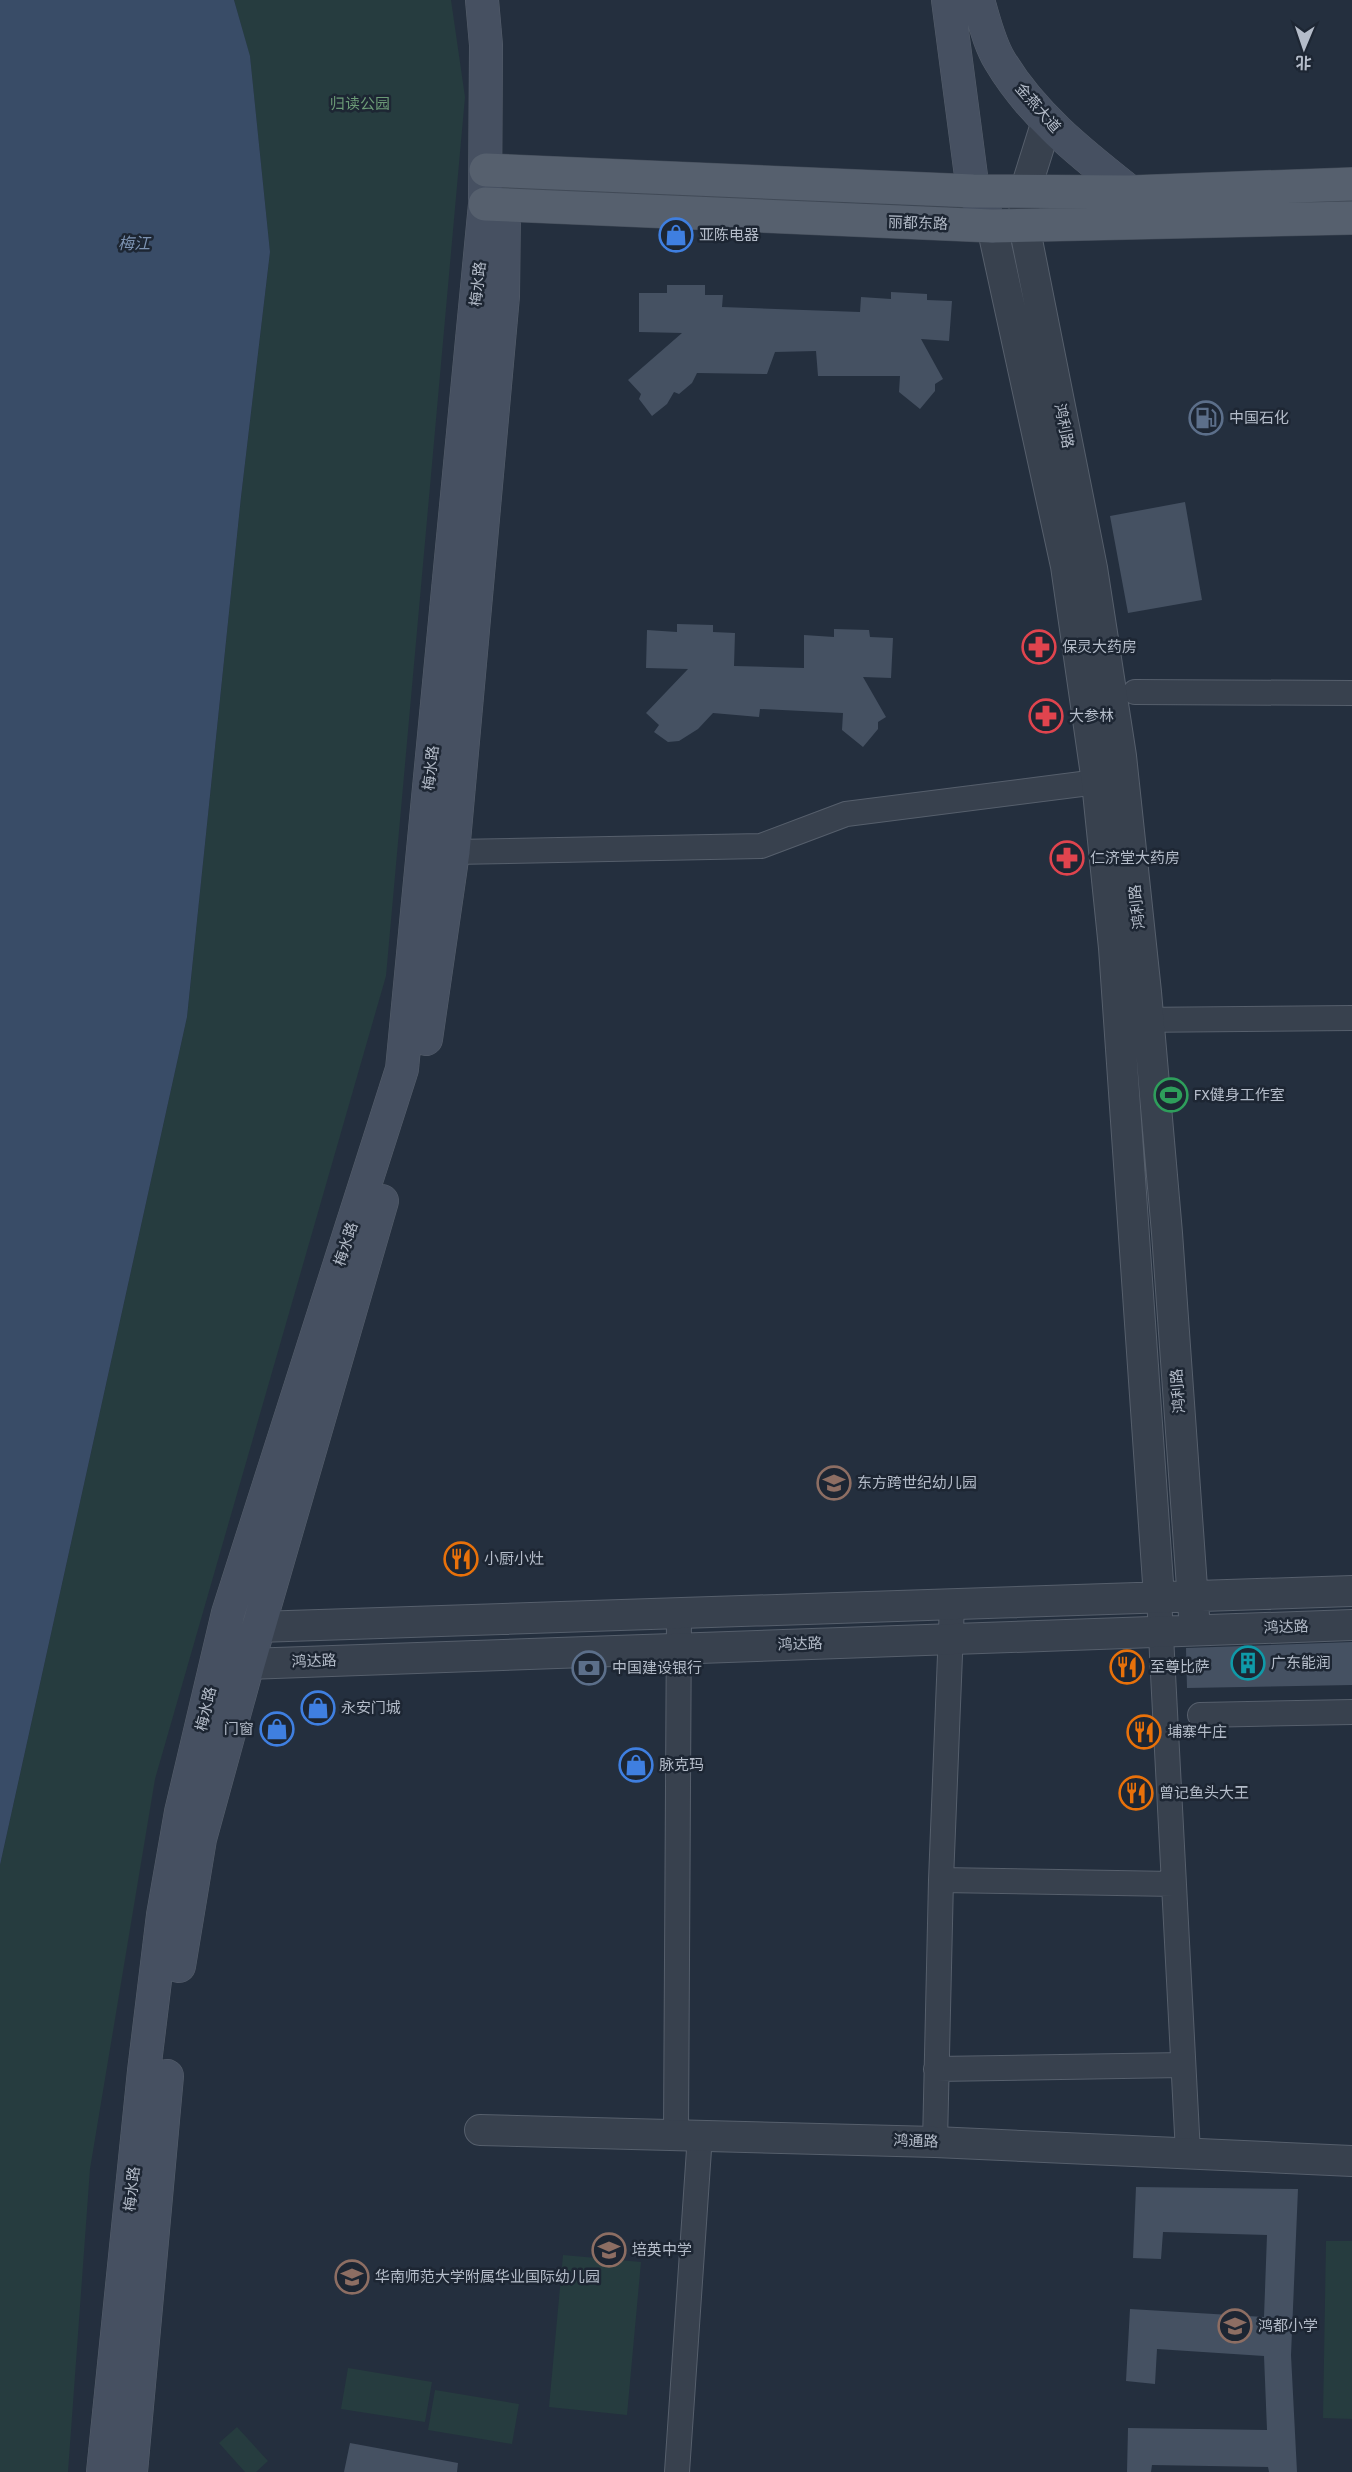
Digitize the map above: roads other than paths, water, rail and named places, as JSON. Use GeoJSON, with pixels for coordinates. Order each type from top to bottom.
{"type":"FeatureCollection","features":[{"type":"Feature","properties":{"kind":"main road","name":"梅水路"},"geometry":{"type":"LineString","coordinates":[[482,0],[496,171]]}},
{"type":"Feature","properties":{"kind":"main road","name":"梅水路"},"geometry":{"type":"LineString","coordinates":[[104,2472],[144,2071],[163,1915],[181,1812],[228,1613],[402,1069],[495,204],[504,12],[502,0]]}},
{"type":"Feature","properties":{"kind":"main road"},"geometry":{"type":"LineString","coordinates":[[948,0],[973,191],[992,226]]}},
{"type":"Feature","properties":{"kind":"main road","name":"金燕大道"},"geometry":{"type":"LineString","coordinates":[[978,0],[999,61],[1033,107],[1074,148],[1130,192]]}},
{"type":"Feature","properties":{"kind":"main road"},"geometry":{"type":"LineString","coordinates":[[957,73],[982,71],[999,61]]}},
{"type":"Feature","properties":{"kind":"main road"},"geometry":{"type":"LineString","coordinates":[[496,171],[973,191],[1130,192],[1352,184]]}},
{"type":"Feature","properties":{"kind":"main road","name":"梅水路"},"geometry":{"type":"LineString","coordinates":[[131,2472],[164,2102],[181,1947],[200,1839],[258,1627],[421,1068],[453,852],[503,296],[495,204]]}},
{"type":"Feature","properties":{"kind":"main road","name":"丽都东路"},"geometry":{"type":"LineString","coordinates":[[495,204],[992,226],[1352,218]]}},
{"type":"Feature","properties":{"kind":"street","name":"鸿利路"},"geometry":{"type":"LineString","coordinates":[[1047,121],[1025,191],[1024,225],[1095,591],[1121,756],[1159,1597]]}},
{"type":"Feature","properties":{"kind":"street","name":"鸿利路"},"geometry":{"type":"LineString","coordinates":[[992,226],[1066,566],[1167,1233],[1195,1630]]}},
{"type":"Feature","properties":{"kind":"street"},"geometry":{"type":"LineString","coordinates":[[1135,692],[1352,693]]}},
{"type":"Feature","properties":{"kind":"street"},"geometry":{"type":"LineString","coordinates":[[453,852],[761,846],[846,814],[1097,782]]}},
{"type":"Feature","properties":{"kind":"street"},"geometry":{"type":"LineString","coordinates":[[1134,1020],[1352,1018]]}},
{"type":"Feature","properties":{"kind":"street"},"geometry":{"type":"LineString","coordinates":[[258,1627],[1352,1591]]}},
{"type":"Feature","properties":{"kind":"street"},"geometry":{"type":"LineString","coordinates":[[1159,1597],[1188,2153]]}},
{"type":"Feature","properties":{"kind":"street"},"geometry":{"type":"LineString","coordinates":[[935,2142],[941,1880],[952,1605]]}},
{"type":"Feature","properties":{"kind":"street"},"geometry":{"type":"LineString","coordinates":[[677,2472],[688,2135],[679,1614]]}},
{"type":"Feature","properties":{"kind":"street","name":"鸿达路"},"geometry":{"type":"LineString","coordinates":[[248,1664],[1352,1625]]}},
{"type":"Feature","properties":{"kind":"street"},"geometry":{"type":"LineString","coordinates":[[1200,1715],[1352,1712]]}},
{"type":"Feature","properties":{"kind":"street"},"geometry":{"type":"LineString","coordinates":[[941,1880],[1174,1884]]}},
{"type":"Feature","properties":{"kind":"street"},"geometry":{"type":"LineString","coordinates":[[936,2069],[1183,2065]]}},
{"type":"Feature","properties":{"kind":"street","name":"鸿通路"},"geometry":{"type":"LineString","coordinates":[[480,2130],[935,2142],[1352,2161]]}},
{"type":"Feature","properties":{"kind":"water","name":"梅江"},"geometry":{"type":"Polygon","coordinates":[[[0,0],[234,0],[250,56],[270,252],[241,497],[187,1017],[0,1865],[0,0]]]}},
{"type":"Feature","properties":{"kind":"place","name":"亚陈电器"},"geometry":{"type":"Point","coordinates":[676,235]}},
{"type":"Feature","properties":{"kind":"place","name":"中国石化"},"geometry":{"type":"Point","coordinates":[1206,418]}},
{"type":"Feature","properties":{"kind":"place","name":"保灵大药房"},"geometry":{"type":"Point","coordinates":[1039,647]}},
{"type":"Feature","properties":{"kind":"place","name":"大参林"},"geometry":{"type":"Point","coordinates":[1046,716]}},
{"type":"Feature","properties":{"kind":"place","name":"仁济堂大药房"},"geometry":{"type":"Point","coordinates":[1067,858]}},
{"type":"Feature","properties":{"kind":"place","name":"FX健身工作室"},"geometry":{"type":"Point","coordinates":[1171,1095]}},
{"type":"Feature","properties":{"kind":"place","name":"东方跨世纪幼儿园"},"geometry":{"type":"Point","coordinates":[834,1483]}},
{"type":"Feature","properties":{"kind":"place","name":"小厨小灶"},"geometry":{"type":"Point","coordinates":[461,1559]}},
{"type":"Feature","properties":{"kind":"place","name":"广东能润"},"geometry":{"type":"Point","coordinates":[1248,1663]}},
{"type":"Feature","properties":{"kind":"place","name":"至尊比萨"},"geometry":{"type":"Point","coordinates":[1127,1667]}},
{"type":"Feature","properties":{"kind":"place","name":"中国建设银行"},"geometry":{"type":"Point","coordinates":[589,1668]}},
{"type":"Feature","properties":{"kind":"place","name":"永安门城"},"geometry":{"type":"Point","coordinates":[318,1708]}},
{"type":"Feature","properties":{"kind":"place","name":"门窗"},"geometry":{"type":"Point","coordinates":[277,1729]}},
{"type":"Feature","properties":{"kind":"place","name":"埔寨牛庄"},"geometry":{"type":"Point","coordinates":[1144,1732]}},
{"type":"Feature","properties":{"kind":"place","name":"脉克玛"},"geometry":{"type":"Point","coordinates":[636,1765]}},
{"type":"Feature","properties":{"kind":"place","name":"曾记鱼头大王"},"geometry":{"type":"Point","coordinates":[1136,1793]}},
{"type":"Feature","properties":{"kind":"place","name":"培英中学"},"geometry":{"type":"Point","coordinates":[609,2250]}},
{"type":"Feature","properties":{"kind":"place","name":"华南师范大学附属华业国际幼儿园"},"geometry":{"type":"Point","coordinates":[352,2277]}},
{"type":"Feature","properties":{"kind":"place","name":"鸿都小学"},"geometry":{"type":"Point","coordinates":[1235,2326]}},
{"type":"Feature","properties":{"kind":"park label","name":"归读公园"},"geometry":{"type":"Point","coordinates":[360,104]}}]}
